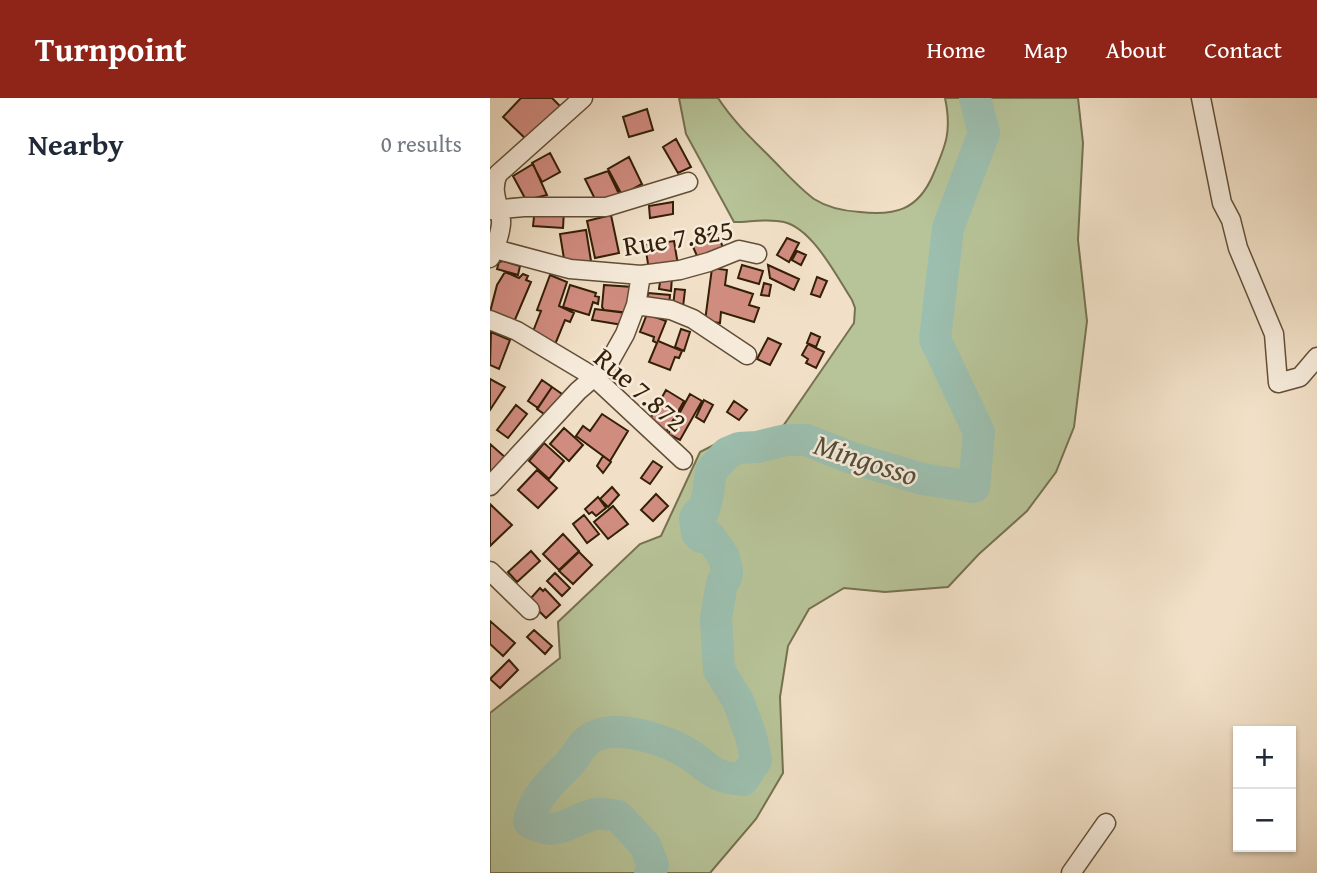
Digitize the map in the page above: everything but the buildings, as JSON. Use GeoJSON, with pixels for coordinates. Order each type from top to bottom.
{"type":"FeatureCollection","features":[{"type":"Feature","properties":{"kind":"street"},"geometry":{"type":"LineString","coordinates":[[492,253],[502,222],[494,210],[498,174],[583,98]]}},
{"type":"Feature","properties":{"kind":"street"},"geometry":{"type":"LineString","coordinates":[[1201,98],[1222,203],[1274,334],[1278,383],[1300,377],[1317,357]]}},
{"type":"Feature","properties":{"kind":"street"},"geometry":{"type":"LineString","coordinates":[[494,210],[606,206],[688,182]]}},
{"type":"Feature","properties":{"kind":"street","name":"Rue 7.825"},"geometry":{"type":"LineString","coordinates":[[492,253],[570,269],[640,275],[680,270],[739,250],[757,254]]}},
{"type":"Feature","properties":{"kind":"street"},"geometry":{"type":"LineString","coordinates":[[490,486],[607,366],[625,334],[636,305],[640,275]]}},
{"type":"Feature","properties":{"kind":"street"},"geometry":{"type":"LineString","coordinates":[[636,305],[671,310],[693,319],[747,355]]}},
{"type":"Feature","properties":{"kind":"street","name":"Rue 7.872"},"geometry":{"type":"LineString","coordinates":[[490,320],[517,331],[594,377],[682,460]]}},
{"type":"Feature","properties":{"kind":"street"},"geometry":{"type":"LineString","coordinates":[[490,571],[530,610]]}},
{"type":"Feature","properties":{"kind":"street"},"geometry":{"type":"LineString","coordinates":[[1072,873],[1106,823]]}},
{"type":"Feature","properties":{"kind":"green space"},"geometry":{"type":"Polygon","coordinates":[[[679,98],[718,98],[750,137],[814,199],[848,211],[884,213],[913,203],[927,187],[947,138],[945,98],[1078,98],[1083,143],[1078,240],[1087,321],[1074,427],[1056,472],[1027,511],[979,554],[948,587],[885,592],[844,588],[809,609],[788,646],[780,697],[783,773],[756,819],[710,873],[490,873],[490,713],[560,658],[558,622],[640,544],[661,536],[700,452],[735,434],[767,438],[781,429],[854,323],[855,308],[852,300],[823,255],[805,234],[784,222],[734,222],[686,134],[679,98]]]}},
{"type":"Feature","properties":{"kind":"waterway","name":"Mingosso"},"geometry":{"type":"LineString","coordinates":[[650,873],[653,865],[645,845],[618,816],[595,814],[556,828],[540,827],[529,822],[534,806],[549,784],[585,743],[603,733],[629,733],[656,739],[681,749],[718,774],[743,780],[756,760],[751,736],[738,701],[719,670],[716,618],[722,583],[726,578],[724,557],[710,537],[701,537],[697,533],[695,518],[704,510],[711,471],[727,453],[739,448],[786,440],[806,440],[852,458],[922,479],[974,487],[979,432],[935,339],[948,228],[984,133],[975,98]]}}]}
